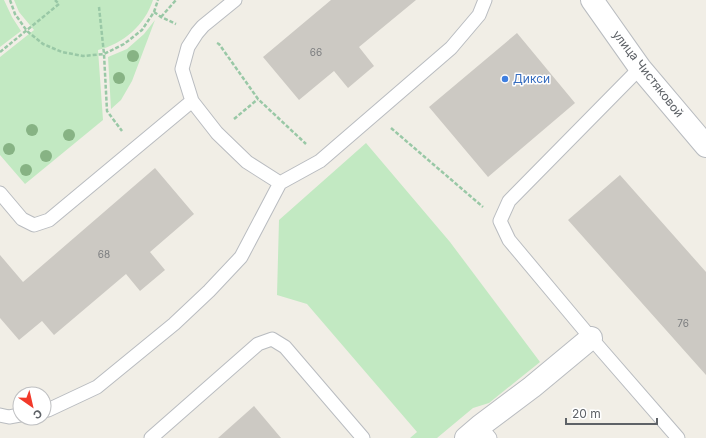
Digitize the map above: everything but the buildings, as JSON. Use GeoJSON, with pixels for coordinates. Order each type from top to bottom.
{"type":"FeatureCollection","features":[{"type":"Feature","properties":{"kind":"street","name":"улица Чистяковой"},"geometry":{"type":"LineString","coordinates":[[592,0],[640,68],[706,146]]}},
{"type":"Feature","properties":{"kind":"street"},"geometry":{"type":"LineString","coordinates":[[479,434],[591,338]]}},
{"type":"Feature","properties":{"kind":"lane"},"geometry":{"type":"LineString","coordinates":[[235,0],[203,26],[197,33],[188,47],[182,69],[192,101],[217,133],[247,162],[280,183]]}},
{"type":"Feature","properties":{"kind":"lane"},"geometry":{"type":"LineString","coordinates":[[52,408],[97,387],[174,324],[209,291],[241,257],[280,183],[320,161],[451,48],[479,15],[485,0]]}},
{"type":"Feature","properties":{"kind":"lane"},"geometry":{"type":"LineString","coordinates":[[640,68],[509,201],[500,221],[509,240],[591,338],[678,438]]}},
{"type":"Feature","properties":{"kind":"lane"},"geometry":{"type":"LineString","coordinates":[[0,193],[22,219],[34,225],[49,220],[192,101]]}},
{"type":"Feature","properties":{"kind":"lane"},"geometry":{"type":"LineString","coordinates":[[151,438],[258,344],[272,339],[285,347],[363,438]]}},
{"type":"Feature","properties":{"kind":"lane"},"geometry":{"type":"LineString","coordinates":[[0,415],[12,416]]}},
{"type":"Feature","properties":{"kind":"path"},"geometry":{"type":"LineString","coordinates":[[10,0],[15,14],[27,30],[43,44],[62,52],[83,56],[104,54],[124,44],[142,30],[154,12],[158,0]]}},
{"type":"Feature","properties":{"kind":"path"},"geometry":{"type":"LineString","coordinates":[[0,52],[59,4],[55,0]]}},
{"type":"Feature","properties":{"kind":"path"},"geometry":{"type":"LineString","coordinates":[[161,17],[176,0]]}},
{"type":"Feature","properties":{"kind":"path"},"geometry":{"type":"LineString","coordinates":[[99,7],[104,54],[107,111],[136,149]]}},
{"type":"Feature","properties":{"kind":"path"},"geometry":{"type":"LineString","coordinates":[[219,44],[258,99],[306,145]]}},
{"type":"Feature","properties":{"kind":"path"},"geometry":{"type":"LineString","coordinates":[[217,133],[258,99]]}},
{"type":"Feature","properties":{"kind":"path"},"geometry":{"type":"LineString","coordinates":[[374,114],[500,221]]}},
{"type":"Feature","properties":{"kind":"green space"},"geometry":{"type":"Polygon","coordinates":[[[0,0],[4,0],[21,31],[0,47],[0,0]]]}},
{"type":"Feature","properties":{"kind":"green space"},"geometry":{"type":"Polygon","coordinates":[[[14,0],[153,0],[145,18],[132,32],[116,43],[98,50],[103,120],[25,184],[0,155],[0,57],[34,30],[19,12],[14,0]]]}},
{"type":"Feature","properties":{"kind":"green space"},"geometry":{"type":"Polygon","coordinates":[[[155,20],[132,81],[121,100],[111,109],[108,57],[127,49],[144,34],[155,20]]]}},
{"type":"Feature","properties":{"kind":"green space"},"geometry":{"type":"Polygon","coordinates":[[[366,143],[450,242],[540,362],[489,403],[473,408],[437,438],[410,438],[417,432],[307,304],[277,295],[279,220],[366,143]]]}},
{"type":"Feature","properties":{"kind":"place","name":"Дикси"},"geometry":{"type":"Point","coordinates":[505,79]}}]}
